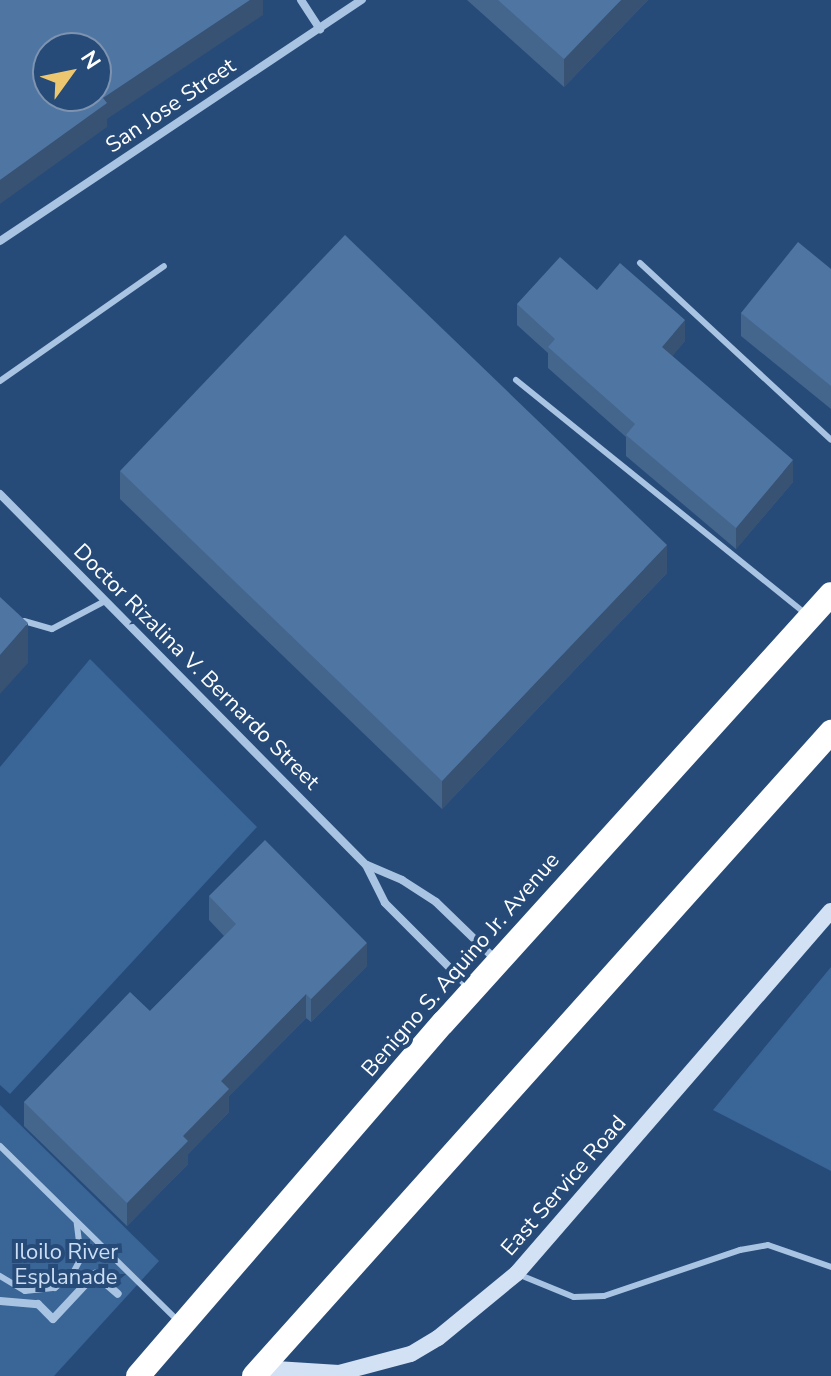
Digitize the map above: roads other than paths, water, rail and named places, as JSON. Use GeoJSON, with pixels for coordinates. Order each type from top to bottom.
{"type":"FeatureCollection","features":[{"type":"Feature","properties":{"kind":"highway","name":"Benigno S. Aquino Jr. Avenue"},"geometry":{"type":"LineString","coordinates":[[138,1376],[472,990],[831,594]]}},
{"type":"Feature","properties":{"kind":"highway"},"geometry":{"type":"LineString","coordinates":[[257,1372],[831,732]]}},
{"type":"Feature","properties":{"kind":"main road","name":"East Service Road"},"geometry":{"type":"LineString","coordinates":[[257,1372],[338,1375],[411,1354],[517,1273],[831,911]]}},
{"type":"Feature","properties":{"kind":"street"},"geometry":{"type":"LineString","coordinates":[[301,0],[320,29]]}},
{"type":"Feature","properties":{"kind":"street","name":"San Jose Street"},"geometry":{"type":"LineString","coordinates":[[0,241],[362,0]]}},
{"type":"Feature","properties":{"kind":"street","name":"Doctor Rizalina V. Bernardo Street"},"geometry":{"type":"LineString","coordinates":[[0,494],[366,865],[385,903],[472,990]]}},
{"type":"Feature","properties":{"kind":"street","name":"Doctor Rizalina V. Bernardo Street"},"geometry":{"type":"LineString","coordinates":[[366,865],[402,880],[436,902],[498,962]]}},
{"type":"Feature","properties":{"kind":"street"},"geometry":{"type":"LineString","coordinates":[[0,1301],[38,1304],[53,1319],[95,1274],[118,1294]]}},
{"type":"Feature","properties":{"kind":"lane"},"geometry":{"type":"LineString","coordinates":[[640,263],[831,440]]}},
{"type":"Feature","properties":{"kind":"lane"},"geometry":{"type":"LineString","coordinates":[[0,381],[164,266]]}},
{"type":"Feature","properties":{"kind":"lane"},"geometry":{"type":"LineString","coordinates":[[516,380],[810,617]]}},
{"type":"Feature","properties":{"kind":"lane"},"geometry":{"type":"LineString","coordinates":[[17,617],[52,629],[105,601]]}},
{"type":"Feature","properties":{"kind":"lane"},"geometry":{"type":"LineString","coordinates":[[0,1146],[181,1325]]}},
{"type":"Feature","properties":{"kind":"lane"},"geometry":{"type":"LineString","coordinates":[[0,1276],[12,1286],[40,1292],[68,1279],[81,1258],[82,1241],[63,1207]]}},
{"type":"Feature","properties":{"kind":"lane"},"geometry":{"type":"LineString","coordinates":[[517,1273],[547,1290],[604,1296],[740,1250],[768,1245],[831,1267]]}},
{"type":"Feature","properties":{"kind":"park label","name":"Iloilo River Esplanade"},"geometry":{"type":"Point","coordinates":[66,1264]}}]}
